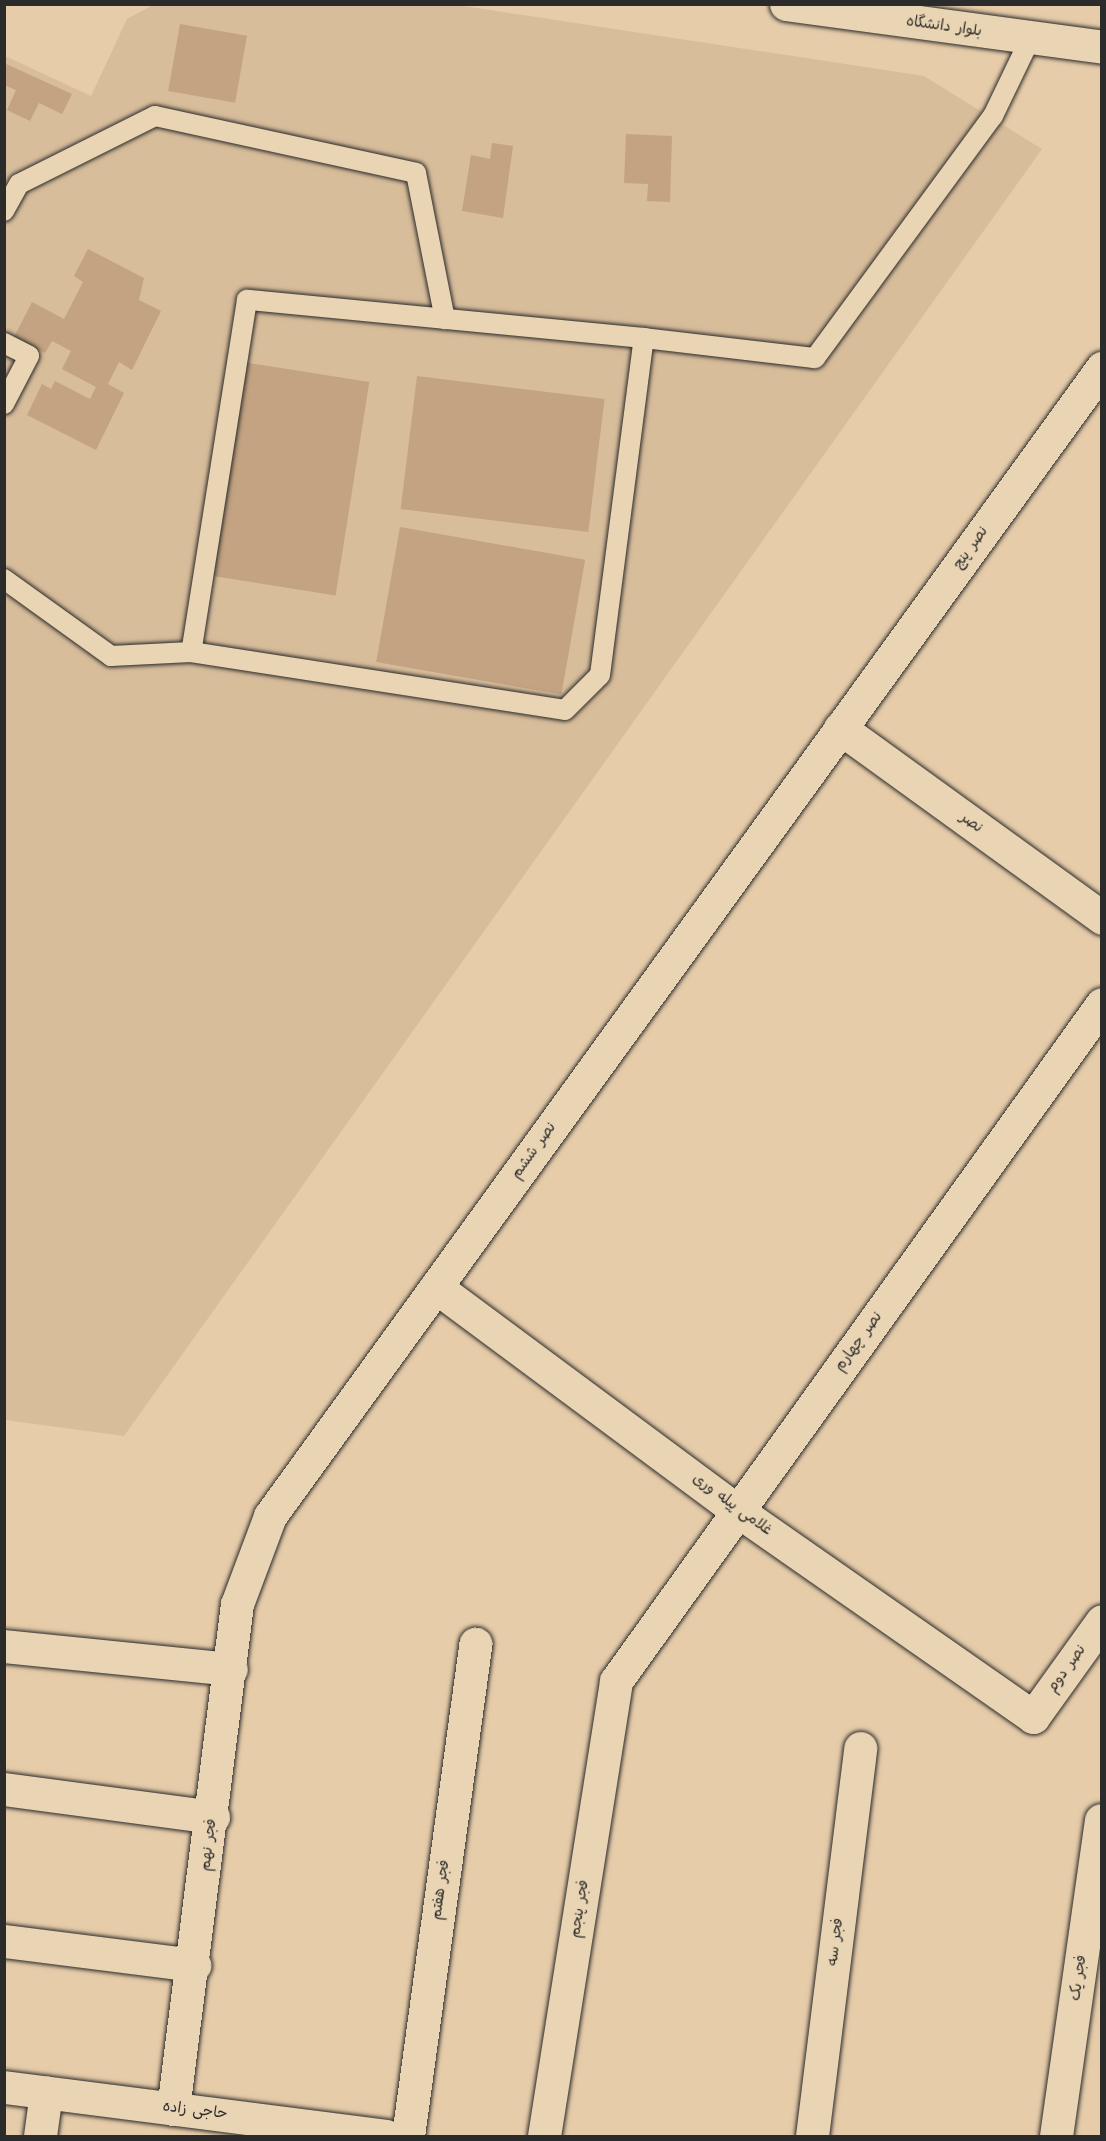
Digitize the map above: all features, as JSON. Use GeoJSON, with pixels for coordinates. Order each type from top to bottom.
{"type":"FeatureCollection","features":[{"type":"Feature","properties":{"kind":"street","name":"بلوار دانشگاه"},"geometry":{"type":"LineString","coordinates":[[786,4],[1101,47]]}},
{"type":"Feature","properties":{"kind":"street","name":"نصر پنج"},"geometry":{"type":"LineString","coordinates":[[840,728],[1101,368]]}},
{"type":"Feature","properties":{"kind":"street","name":"نصر"},"geometry":{"type":"LineString","coordinates":[[840,728],[1101,918]]}},
{"type":"Feature","properties":{"kind":"street","name":"نصر ششم"},"geometry":{"type":"LineString","coordinates":[[242,1580],[270,1516],[840,728]]}},
{"type":"Feature","properties":{"kind":"street","name":"نصر چهارم"},"geometry":{"type":"LineString","coordinates":[[616,1681],[1101,1004]]}},
{"type":"Feature","properties":{"kind":"street","name":"غلامی پیله وری"},"geometry":{"type":"LineString","coordinates":[[436,1287],[738,1511],[1033,1718]]}},
{"type":"Feature","properties":{"kind":"street","name":"فجر نهم"},"geometry":{"type":"LineString","coordinates":[[172,2109],[194,1965],[242,1580]]}},
{"type":"Feature","properties":{"kind":"street","name":"نصر دوم"},"geometry":{"type":"LineString","coordinates":[[1033,1718],[1101,1621]]}},
{"type":"Feature","properties":{"kind":"street","name":"فجر هفتم"},"geometry":{"type":"LineString","coordinates":[[408,2136],[475,1644]]}},
{"type":"Feature","properties":{"kind":"street"},"geometry":{"type":"LineString","coordinates":[[4,1646],[231,1670]]}},
{"type":"Feature","properties":{"kind":"street","name":"فجر پنجم"},"geometry":{"type":"LineString","coordinates":[[544,2136],[616,1681]]}},
{"type":"Feature","properties":{"kind":"street","name":"فجر سه"},"geometry":{"type":"LineString","coordinates":[[812,2136],[860,1748]]}},
{"type":"Feature","properties":{"kind":"street"},"geometry":{"type":"LineString","coordinates":[[4,1789],[213,1817]]}},
{"type":"Feature","properties":{"kind":"street","name":"فجر یک"},"geometry":{"type":"LineString","coordinates":[[1056,2136],[1101,1820]]}},
{"type":"Feature","properties":{"kind":"street"},"geometry":{"type":"LineString","coordinates":[[4,1941],[194,1965]]}},
{"type":"Feature","properties":{"kind":"street","name":"حاجی زاده"},"geometry":{"type":"LineString","coordinates":[[4,2087],[172,2109],[301,2131],[386,2136]]}},
{"type":"Feature","properties":{"kind":"street"},"geometry":{"type":"LineString","coordinates":[[40,2136],[46,2092]]}},
{"type":"Feature","properties":{"kind":"lane"},"geometry":{"type":"LineString","coordinates":[[191,652],[247,300],[644,338],[815,358],[993,116],[1030,39]]}},
{"type":"Feature","properties":{"kind":"lane"},"geometry":{"type":"LineString","coordinates":[[4,211],[19,184],[155,116],[416,173],[445,319]]}},
{"type":"Feature","properties":{"kind":"lane"},"geometry":{"type":"LineString","coordinates":[[4,579],[111,656],[191,652],[565,711],[600,675],[644,338]]}},
{"type":"Feature","properties":{"kind":"lane"},"geometry":{"type":"LineString","coordinates":[[4,343],[29,356],[4,405]]}},
{"type":"Feature","properties":{"kind":"shaded area"},"geometry":{"type":"Polygon","coordinates":[[[153,5],[457,5],[924,76],[1042,149],[124,1436],[5,1420],[5,56],[91,96],[127,19],[153,5]]]}},
{"type":"Feature","properties":{"kind":"building"},"geometry":{"type":"Polygon","coordinates":[[[180,24],[247,36],[235,103],[168,91],[180,24]]]}},
{"type":"Feature","properties":{"kind":"building"},"geometry":{"type":"Polygon","coordinates":[[[4,63],[72,94],[62,114],[39,103],[30,121],[7,110],[16,90],[4,85],[4,63]]]}},
{"type":"Feature","properties":{"kind":"building"},"geometry":{"type":"Polygon","coordinates":[[[626,134],[672,136],[670,202],[647,201],[648,184],[624,183],[626,134]]]}},
{"type":"Feature","properties":{"kind":"building"},"geometry":{"type":"Polygon","coordinates":[[[492,143],[513,146],[503,218],[462,211],[471,155],[490,159],[492,143]]]}},
{"type":"Feature","properties":{"kind":"building"},"geometry":{"type":"Polygon","coordinates":[[[88,249],[144,278],[139,300],[161,311],[132,370],[119,362],[108,384],[124,393],[96,450],[27,415],[42,384],[51,389],[55,381],[90,399],[96,387],[62,369],[71,351],[52,341],[45,353],[14,337],[32,302],[64,319],[83,282],[74,276],[88,249]]]}},
{"type":"Feature","properties":{"kind":"building"},"geometry":{"type":"Polygon","coordinates":[[[236,361],[369,382],[336,595],[202,574],[236,361]]]}},
{"type":"Feature","properties":{"kind":"building"},"geometry":{"type":"Polygon","coordinates":[[[417,376],[605,399],[588,532],[401,509],[417,376]]]}},
{"type":"Feature","properties":{"kind":"building"},"geometry":{"type":"Polygon","coordinates":[[[400,527],[585,560],[561,695],[376,662],[400,527]]]}}]}
